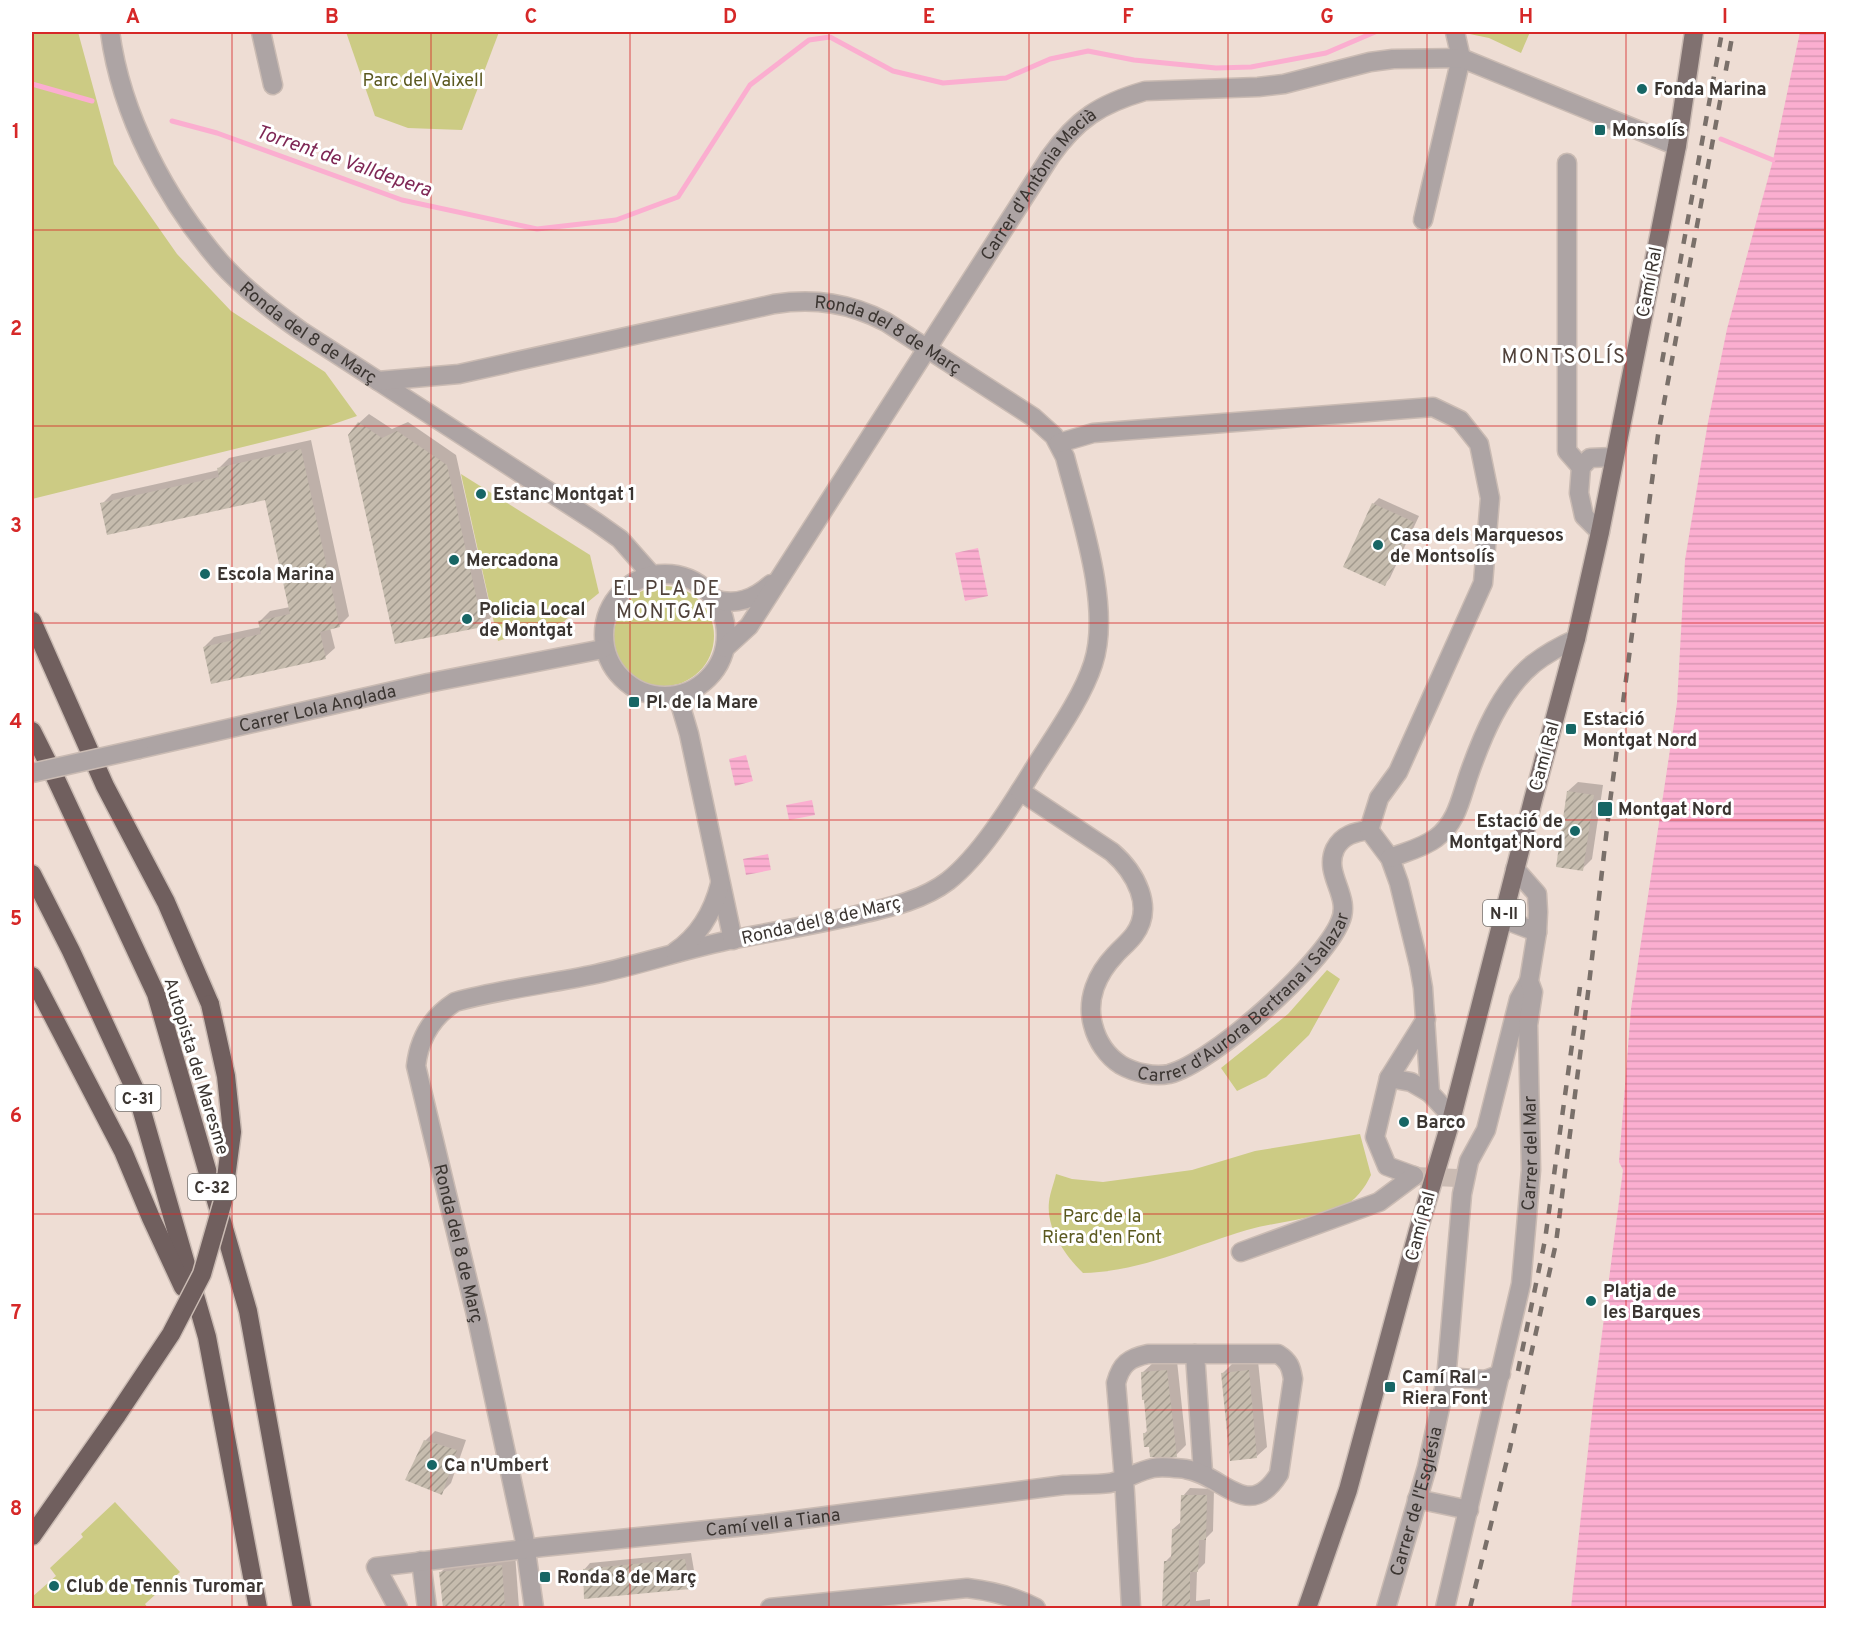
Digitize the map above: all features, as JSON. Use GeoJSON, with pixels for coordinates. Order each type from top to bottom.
{"type":"FeatureCollection","features":[{"type":"Feature","properties":{"kind":"highway"},"geometry":{"type":"LineString","coordinates":[[32,621],[105,786],[166,902],[210,1004],[226,1076],[232,1132],[223,1201],[202,1274],[171,1334],[143,1378],[32,1536]]}},
{"type":"Feature","properties":{"kind":"highway","name":"Autopista del Maresme"},"geometry":{"type":"LineString","coordinates":[[32,731],[156,994],[248,1311],[302,1608]]}},
{"type":"Feature","properties":{"kind":"highway","name":"C-31"},"geometry":{"type":"LineString","coordinates":[[32,873],[137,1094],[207,1337],[258,1608]]}},
{"type":"Feature","properties":{"kind":"highway"},"geometry":{"type":"LineString","coordinates":[[32,976],[123,1151],[151,1218],[207,1337]]}},
{"type":"Feature","properties":{"kind":"main road","name":"Camí Ral"},"geometry":{"type":"LineString","coordinates":[[1307,1608],[1348,1491],[1418,1230],[1452,1117],[1576,639],[1600,532],[1677,146],[1694,32]]}},
{"type":"Feature","properties":{"kind":"street","name":"Ronda del 8 de Març"},"geometry":{"type":"LineString","coordinates":[[110,32],[119,74],[139,132],[164,180],[202,239],[222,264],[260,300],[301,331],[378,381],[459,374],[792,302],[826,302],[847,305],[886,322],[1033,417],[1047,428],[1059,443],[1067,466],[1098,598],[1099,637],[1093,665],[1086,682],[1020,791],[974,855],[947,881],[927,893],[891,907],[804,928],[733,940],[597,974],[455,1002],[435,1018],[428,1029],[418,1053],[417,1066],[477,1319],[525,1549],[534,1608]]}},
{"type":"Feature","properties":{"kind":"street"},"geometry":{"type":"LineString","coordinates":[[261,32],[273,85]]}},
{"type":"Feature","properties":{"kind":"street"},"geometry":{"type":"LineString","coordinates":[[1423,220],[1461,58],[1455,32]]}},
{"type":"Feature","properties":{"kind":"street"},"geometry":{"type":"LineString","coordinates":[[1461,58],[1677,146]]}},
{"type":"Feature","properties":{"kind":"street","name":"Carrer d'Antònia Macià"},"geometry":{"type":"LineString","coordinates":[[725,648],[749,626],[1070,130],[1099,109],[1145,91],[1258,87],[1284,84],[1370,62],[1393,59],[1461,58]]}},
{"type":"Feature","properties":{"kind":"street"},"geometry":{"type":"LineString","coordinates":[[1567,163],[1567,451],[1581,467]]}},
{"type":"Feature","properties":{"kind":"street"},"geometry":{"type":"LineString","coordinates":[[378,381],[596,522],[620,539],[651,574]]}},
{"type":"Feature","properties":{"kind":"street"},"geometry":{"type":"LineString","coordinates":[[1059,443],[1093,434],[1433,407],[1460,420],[1479,444],[1490,498],[1483,583],[1398,772],[1378,798],[1369,830],[1390,858],[1419,965],[1426,1019],[1430,1093]]}},
{"type":"Feature","properties":{"kind":"street"},"geometry":{"type":"LineString","coordinates":[[1600,532],[1584,516],[1579,493],[1581,467],[1590,458],[1614,458]]}},
{"type":"Feature","properties":{"kind":"street"},"geometry":{"type":"LineString","coordinates":[[675,573],[702,587],[714,599],[727,630],[725,648],[722,659],[700,687],[678,697],[658,697],[642,692],[623,678],[611,665],[603,649],[602,632],[606,616],[617,598],[631,584],[651,574],[675,573]]}},
{"type":"Feature","properties":{"kind":"street","name":"Carrer d'Antònia Macià"},"geometry":{"type":"LineString","coordinates":[[714,599],[726,603],[752,598],[782,575]]}},
{"type":"Feature","properties":{"kind":"street"},"geometry":{"type":"LineString","coordinates":[[1390,858],[1423,846],[1437,838],[1451,822],[1462,801],[1481,741],[1495,713],[1511,689],[1531,666],[1552,650],[1576,639]]}},
{"type":"Feature","properties":{"kind":"street","name":"Carrer Lola Anglada"},"geometry":{"type":"LineString","coordinates":[[32,773],[428,682],[603,649]]}},
{"type":"Feature","properties":{"kind":"street"},"geometry":{"type":"LineString","coordinates":[[678,697],[690,741],[733,940]]}},
{"type":"Feature","properties":{"kind":"street","name":"Carrer d'Aurora Bertrana i Salazar"},"geometry":{"type":"LineString","coordinates":[[1020,791],[1112,852],[1121,860],[1138,885],[1142,898],[1141,923],[1134,935],[1113,956],[1098,978],[1091,1004],[1091,1019],[1102,1045],[1118,1063],[1128,1069],[1153,1075],[1168,1074],[1196,1061],[1254,1018],[1305,970],[1336,931],[1344,911],[1343,900],[1331,865],[1335,850],[1345,836],[1369,830]]}},
{"type":"Feature","properties":{"kind":"street","name":"Carrer del Mar"},"geometry":{"type":"LineString","coordinates":[[1445,1608],[1521,1284],[1531,1170],[1528,1025],[1533,992],[1529,981],[1537,932],[1537,894],[1515,869]]}},
{"type":"Feature","properties":{"kind":"street","name":"Ronda del 8 de Març"},"geometry":{"type":"LineString","coordinates":[[670,956],[699,930],[716,899],[720,882]]}},
{"type":"Feature","properties":{"kind":"street"},"geometry":{"type":"LineString","coordinates":[[1503,919],[1537,932]]}},
{"type":"Feature","properties":{"kind":"street","name":"Carrer de l'Església"},"geometry":{"type":"LineString","coordinates":[[1386,1608],[1427,1467],[1446,1377],[1462,1178],[1486,1130],[1519,999],[1529,981]]}},
{"type":"Feature","properties":{"kind":"street"},"geometry":{"type":"LineString","coordinates":[[1241,1252],[1379,1202],[1414,1176],[1387,1166],[1375,1137],[1389,1078],[1426,1019]]}},
{"type":"Feature","properties":{"kind":"street"},"geometry":{"type":"LineString","coordinates":[[1389,1078],[1411,1082],[1430,1093],[1452,1117]]}},
{"type":"Feature","properties":{"kind":"street"},"geometry":{"type":"LineString","coordinates":[[1131,1608],[1116,1383],[1119,1370],[1126,1362],[1148,1354],[1195,1354],[1278,1354],[1285,1358],[1291,1366],[1293,1379],[1279,1474],[1271,1487],[1259,1496],[1246,1497],[1233,1492],[1203,1473],[1195,1354]]}},
{"type":"Feature","properties":{"kind":"street"},"geometry":{"type":"LineString","coordinates":[[1446,1377],[1485,1380],[1501,1374]]}},
{"type":"Feature","properties":{"kind":"street","name":"Camí vell a Tiana"},"geometry":{"type":"LineString","coordinates":[[398,1608],[376,1567],[765,1524],[1064,1485],[1109,1483],[1154,1468],[1172,1467],[1203,1473]]}},
{"type":"Feature","properties":{"kind":"street"},"geometry":{"type":"LineString","coordinates":[[1418,1499],[1469,1510]]}},
{"type":"Feature","properties":{"kind":"street"},"geometry":{"type":"LineString","coordinates":[[420,1561],[427,1608]]}},
{"type":"Feature","properties":{"kind":"street"},"geometry":{"type":"LineString","coordinates":[[770,1608],[897,1602],[967,1588],[1009,1596],[1036,1608]]}},
{"type":"Feature","properties":{"kind":"green space"},"geometry":{"type":"Polygon","coordinates":[[[32,32],[78,32],[114,164],[177,254],[231,311],[325,372],[357,416],[328,426],[32,499],[32,32]]]}},
{"type":"Feature","properties":{"kind":"green space","name":"Parc del Vaixell"},"geometry":{"type":"Polygon","coordinates":[[[346,32],[499,32],[462,130],[408,128],[375,116],[346,32]]]}},
{"type":"Feature","properties":{"kind":"green space"},"geometry":{"type":"Polygon","coordinates":[[[1460,32],[1530,32],[1521,53],[1489,38],[1460,32]]]}},
{"type":"Feature","properties":{"kind":"green space"},"geometry":{"type":"Polygon","coordinates":[[[461,474],[590,555],[599,593],[563,622],[498,641],[461,474]]]}},
{"type":"Feature","properties":{"kind":"green space"},"geometry":{"type":"Polygon","coordinates":[[[664,586],[692,594],[706,608],[714,636],[706,664],[692,678],[664,686],[636,678],[622,664],[614,636],[622,608],[636,594],[664,586]]]}},
{"type":"Feature","properties":{"kind":"green space"},"geometry":{"type":"Polygon","coordinates":[[[1327,970],[1340,979],[1309,1035],[1266,1077],[1237,1091],[1221,1068],[1288,1014],[1327,970]]]}},
{"type":"Feature","properties":{"kind":"green space","name":"Parc de la Riera d'en Font"},"geometry":{"type":"Polygon","coordinates":[[[1360,1134],[1371,1175],[1355,1198],[1335,1211],[1247,1230],[1146,1263],[1104,1272],[1083,1273],[1064,1250],[1054,1232],[1049,1202],[1056,1174],[1072,1179],[1103,1182],[1192,1170],[1255,1151],[1360,1134]]]}},
{"type":"Feature","properties":{"kind":"green space"},"geometry":{"type":"Polygon","coordinates":[[[115,1502],[180,1572],[145,1604],[148,1608],[32,1608],[32,1597],[56,1576],[50,1568],[115,1502]]]}},
{"type":"Feature","properties":{"kind":"shaded area"},"geometry":{"type":"Polygon","coordinates":[[[1800,32],[1826,32],[1826,1608],[1571,1608],[1593,1404],[1623,1170],[1619,1162],[1631,1009],[1677,703],[1685,560],[1708,422],[1727,329],[1773,160],[1800,32]]]}},
{"type":"Feature","properties":{"kind":"shaded area"},"geometry":{"type":"Polygon","coordinates":[[[978,548],[988,596],[965,601],[955,553],[978,548]]]}},
{"type":"Feature","properties":{"kind":"shaded area"},"geometry":{"type":"Polygon","coordinates":[[[746,755],[753,781],[735,786],[729,759],[746,755]]]}},
{"type":"Feature","properties":{"kind":"shaded area"},"geometry":{"type":"Polygon","coordinates":[[[812,800],[815,815],[789,820],[786,805],[812,800]]]}},
{"type":"Feature","properties":{"kind":"shaded area"},"geometry":{"type":"Polygon","coordinates":[[[768,854],[771,870],[746,875],[743,859],[768,854]]]}},
{"type":"Feature","properties":{"kind":"building","name":"Mercadona"},"geometry":{"type":"Polygon","coordinates":[[[358,422],[382,438],[397,431],[447,465],[483,627],[395,644],[348,435],[358,422]]]}},
{"type":"Feature","properties":{"kind":"building"},"geometry":{"type":"Polygon","coordinates":[[[301,449],[340,627],[320,632],[326,659],[211,684],[203,647],[261,634],[258,621],[290,614],[265,500],[107,535],[100,503],[219,477],[217,468],[301,449]]]}},
{"type":"Feature","properties":{"kind":"building","name":"Casa dels Marquesos de Montsolís"},"geometry":{"type":"Polygon","coordinates":[[[1372,503],[1414,522],[1385,586],[1343,567],[1372,503]]]}},
{"type":"Feature","properties":{"kind":"building","name":"Estació de Montgat Nord"},"geometry":{"type":"Polygon","coordinates":[[[1567,791],[1594,795],[1583,871],[1556,867],[1567,791]]]}},
{"type":"Feature","properties":{"kind":"building"},"geometry":{"type":"Polygon","coordinates":[[[1167,1370],[1177,1457],[1150,1457],[1149,1447],[1144,1447],[1143,1433],[1147,1433],[1141,1372],[1167,1370]]]}},
{"type":"Feature","properties":{"kind":"building"},"geometry":{"type":"Polygon","coordinates":[[[1249,1370],[1257,1458],[1230,1461],[1221,1373],[1249,1370]]]}},
{"type":"Feature","properties":{"kind":"building","name":"Ca n'Umbert"},"geometry":{"type":"Polygon","coordinates":[[[424,1440],[457,1450],[442,1495],[405,1480],[424,1440]]]}},
{"type":"Feature","properties":{"kind":"building"},"geometry":{"type":"Polygon","coordinates":[[[1181,1495],[1207,1495],[1206,1540],[1199,1540],[1198,1572],[1190,1572],[1190,1608],[1162,1608],[1164,1561],[1171,1561],[1172,1529],[1180,1529],[1181,1495]]]}},
{"type":"Feature","properties":{"kind":"building"},"geometry":{"type":"Polygon","coordinates":[[[685,1559],[690,1589],[584,1599],[583,1569],[685,1559]]]}},
{"type":"Feature","properties":{"kind":"building"},"geometry":{"type":"Polygon","coordinates":[[[502,1565],[505,1608],[443,1608],[439,1572],[502,1565]]]}},
{"type":"Feature","properties":{"kind":"waterway","name":"Torrent de Valldepera"},"geometry":{"type":"LineString","coordinates":[[172,121],[217,133],[402,200],[537,229],[616,220],[678,197],[750,85],[809,40],[830,37],[893,71],[943,83],[1006,78],[1050,59],[1088,51],[1134,60],[1216,68],[1251,67],[1326,53],[1375,32]]}},
{"type":"Feature","properties":{"kind":"waterway","name":"Torrent de Valldepera"},"geometry":{"type":"LineString","coordinates":[[32,84],[92,101]]}},
{"type":"Feature","properties":{"kind":"waterway","name":"Torrent de Valldepera"},"geometry":{"type":"LineString","coordinates":[[1721,139],[1773,160]]}},
{"type":"Feature","properties":{"kind":"tunnel"},"geometry":{"type":"LineString","coordinates":[[1414,1176],[1457,1178]]}},
{"type":"Feature","properties":{"kind":"railway"},"geometry":{"type":"LineString","coordinates":[[1662,362],[1722,32]]}},
{"type":"Feature","properties":{"kind":"railway"},"geometry":{"type":"LineString","coordinates":[[1470,1608],[1510,1448],[1556,1243],[1658,435],[1733,32]]}},
{"type":"Feature","properties":{"kind":"railway"},"geometry":{"type":"LineString","coordinates":[[1518,1371],[1545,1240],[1580,987]]}},
{"type":"Feature","properties":{"kind":"place","name":"Fonda Marina"},"geometry":{"type":"Point","coordinates":[1642,89]}},
{"type":"Feature","properties":{"kind":"place","name":"Monsolís"},"geometry":{"type":"Point","coordinates":[1600,130]}},
{"type":"Feature","properties":{"kind":"place","name":"Estanc Montgat 1"},"geometry":{"type":"Point","coordinates":[481,494]}},
{"type":"Feature","properties":{"kind":"place","name":"Casa dels Marquesos de Montsolís"},"geometry":{"type":"Point","coordinates":[1378,545]}},
{"type":"Feature","properties":{"kind":"place","name":"Mercadona"},"geometry":{"type":"Point","coordinates":[454,560]}},
{"type":"Feature","properties":{"kind":"place","name":"Escola Marina"},"geometry":{"type":"Point","coordinates":[205,574]}},
{"type":"Feature","properties":{"kind":"place","name":"Policia Local de Montgat"},"geometry":{"type":"Point","coordinates":[467,619]}},
{"type":"Feature","properties":{"kind":"place","name":"Pl. de la Mare"},"geometry":{"type":"Point","coordinates":[634,702]}},
{"type":"Feature","properties":{"kind":"place","name":"Estació Montgat Nord"},"geometry":{"type":"Point","coordinates":[1571,729]}},
{"type":"Feature","properties":{"kind":"place","name":"Montgat Nord"},"geometry":{"type":"Point","coordinates":[1605,809]}},
{"type":"Feature","properties":{"kind":"place","name":"Estació de Montgat Nord"},"geometry":{"type":"Point","coordinates":[1575,831]}},
{"type":"Feature","properties":{"kind":"place","name":"Barco"},"geometry":{"type":"Point","coordinates":[1404,1122]}},
{"type":"Feature","properties":{"kind":"place","name":"Platja de les Barques"},"geometry":{"type":"Point","coordinates":[1591,1301]}},
{"type":"Feature","properties":{"kind":"place","name":"Camí Ral - Riera Font"},"geometry":{"type":"Point","coordinates":[1390,1387]}},
{"type":"Feature","properties":{"kind":"place","name":"Ca n'Umbert"},"geometry":{"type":"Point","coordinates":[432,1465]}},
{"type":"Feature","properties":{"kind":"place","name":"Ronda 8 de Març"},"geometry":{"type":"Point","coordinates":[545,1577]}},
{"type":"Feature","properties":{"kind":"place","name":"Club de Tennis Turomar"},"geometry":{"type":"Point","coordinates":[54,1586]}},
{"type":"Feature","properties":{"kind":"district","name":"MONTSOLÍS"},"geometry":{"type":"Point","coordinates":[1564,356]}},
{"type":"Feature","properties":{"kind":"district","name":"EL PLA DE MONTGAT"},"geometry":{"type":"Point","coordinates":[667,600]}}]}
